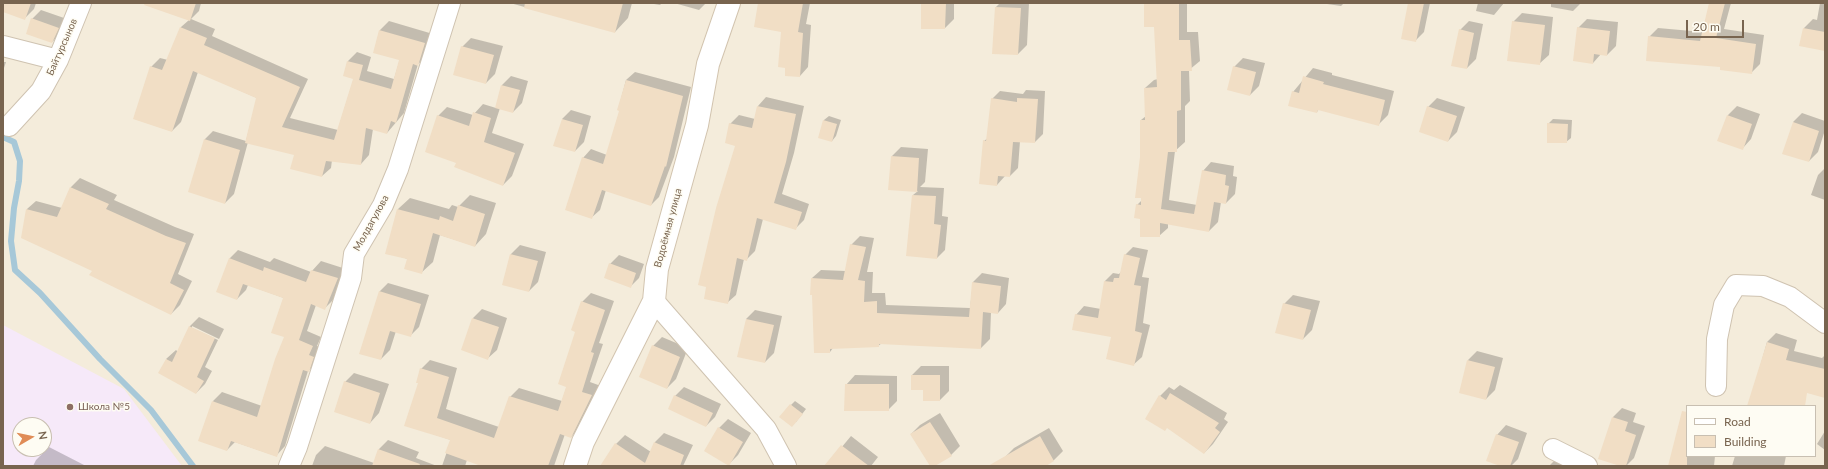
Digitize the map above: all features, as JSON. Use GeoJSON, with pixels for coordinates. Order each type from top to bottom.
{"type":"FeatureCollection","features":[{"type":"Feature","properties":{"kind":"street","name":"Байтурсынов"},"geometry":{"type":"LineString","coordinates":[[9,126],[41,91],[58,60],[81,3]]}},
{"type":"Feature","properties":{"kind":"street","name":"Молдагулова"},"geometry":{"type":"LineString","coordinates":[[289,466],[297,447],[349,285],[354,254],[383,205],[398,169],[450,3]]}},
{"type":"Feature","properties":{"kind":"street","name":"Водоёмная улица"},"geometry":{"type":"LineString","coordinates":[[575,466],[583,442],[654,301],[657,269],[697,125],[708,64],[729,3]]}},
{"type":"Feature","properties":{"kind":"street"},"geometry":{"type":"LineString","coordinates":[[3,46],[58,60]]}},
{"type":"Feature","properties":{"kind":"street"},"geometry":{"type":"LineString","coordinates":[[1716,386],[1717,339],[1724,305],[1736,285],[1763,286],[1790,297],[1825,323]]}},
{"type":"Feature","properties":{"kind":"street"},"geometry":{"type":"LineString","coordinates":[[654,301],[766,429],[786,466]]}},
{"type":"Feature","properties":{"kind":"street"},"geometry":{"type":"LineString","coordinates":[[1553,449],[1587,466]]}},
{"type":"Feature","properties":{"kind":"shaded area"},"geometry":{"type":"Polygon","coordinates":[[[3,3],[1825,3],[1825,466],[3,466],[3,3]]]}},
{"type":"Feature","properties":{"kind":"shaded area","name":"Школа №5"},"geometry":{"type":"Polygon","coordinates":[[[3,325],[124,389],[182,466],[3,466],[3,325]]]}},
{"type":"Feature","properties":{"kind":"building"},"geometry":{"type":"Polygon","coordinates":[[[3,3],[31,3],[25,20],[3,12],[3,3]]]}},
{"type":"Feature","properties":{"kind":"building"},"geometry":{"type":"Polygon","coordinates":[[[145,3],[196,3],[190,21],[144,5],[145,3]]]}},
{"type":"Feature","properties":{"kind":"building"},"geometry":{"type":"Polygon","coordinates":[[[525,3],[623,3],[615,33],[524,8],[525,3]]]}},
{"type":"Feature","properties":{"kind":"building"},"geometry":{"type":"Polygon","coordinates":[[[758,3],[803,3],[798,32],[803,33],[800,77],[785,76],[785,68],[778,67],[781,32],[754,27],[758,3]]]}},
{"type":"Feature","properties":{"kind":"building"},"geometry":{"type":"Polygon","coordinates":[[[921,3],[946,3],[945,29],[921,29],[921,3]]]}},
{"type":"Feature","properties":{"kind":"building"},"geometry":{"type":"Polygon","coordinates":[[[1144,3],[1179,3],[1179,40],[1190,40],[1192,71],[1181,71],[1181,110],[1177,111],[1177,152],[1168,152],[1161,209],[1194,214],[1202,170],[1226,175],[1225,185],[1229,186],[1226,204],[1214,202],[1209,232],[1160,223],[1160,237],[1140,237],[1140,219],[1134,218],[1136,204],[1141,205],[1141,198],[1135,198],[1140,157],[1140,120],[1145,120],[1144,88],[1157,87],[1154,27],[1144,27],[1144,3]]]}},
{"type":"Feature","properties":{"kind":"building"},"geometry":{"type":"Polygon","coordinates":[[[1408,3],[1424,3],[1416,42],[1401,39],[1408,3]]]}},
{"type":"Feature","properties":{"kind":"building"},"geometry":{"type":"Polygon","coordinates":[[[1709,3],[1725,3],[1716,38],[1756,44],[1752,74],[1720,70],[1720,67],[1646,61],[1648,36],[1700,41],[1709,3]]]}},
{"type":"Feature","properties":{"kind":"building"},"geometry":{"type":"Polygon","coordinates":[[[995,7],[1021,8],[1018,55],[992,54],[995,7]]]}},
{"type":"Feature","properties":{"kind":"building"},"geometry":{"type":"Polygon","coordinates":[[[31,18],[59,28],[52,43],[26,34],[31,18]]]}},
{"type":"Feature","properties":{"kind":"building"},"geometry":{"type":"Polygon","coordinates":[[[1512,21],[1545,25],[1540,65],[1507,61],[1512,21]]]}},
{"type":"Feature","properties":{"kind":"building"},"geometry":{"type":"Polygon","coordinates":[[[180,27],[207,38],[204,45],[300,87],[282,127],[334,140],[353,79],[343,76],[347,61],[363,65],[359,80],[391,89],[399,60],[373,53],[379,30],[425,43],[418,66],[413,64],[396,123],[391,121],[387,134],[366,128],[361,165],[326,161],[322,177],[290,169],[294,155],[245,143],[256,98],[193,71],[172,132],[133,119],[150,66],[162,70],[180,27]]]}},
{"type":"Feature","properties":{"kind":"building"},"geometry":{"type":"Polygon","coordinates":[[[1577,27],[1610,31],[1607,56],[1594,54],[1593,64],[1573,61],[1577,27]]]}},
{"type":"Feature","properties":{"kind":"building"},"geometry":{"type":"Polygon","coordinates":[[[1803,28],[1825,32],[1825,51],[1799,46],[1803,28]]]}},
{"type":"Feature","properties":{"kind":"building"},"geometry":{"type":"Polygon","coordinates":[[[1459,29],[1474,33],[1467,69],[1451,66],[1459,29]]]}},
{"type":"Feature","properties":{"kind":"building"},"geometry":{"type":"Polygon","coordinates":[[[461,46],[494,55],[486,84],[453,75],[461,46]]]}},
{"type":"Feature","properties":{"kind":"building"},"geometry":{"type":"Polygon","coordinates":[[[1233,66],[1256,72],[1250,96],[1227,90],[1233,66]]]}},
{"type":"Feature","properties":{"kind":"building"},"geometry":{"type":"Polygon","coordinates":[[[1303,76],[1324,82],[1323,84],[1385,100],[1379,126],[1318,110],[1317,113],[1288,106],[1292,91],[1299,93],[1303,76]]]}},
{"type":"Feature","properties":{"kind":"building"},"geometry":{"type":"Polygon","coordinates":[[[626,80],[683,96],[666,167],[665,166],[651,206],[602,190],[592,219],[565,210],[582,157],[603,164],[619,111],[617,110],[626,80]]]}},
{"type":"Feature","properties":{"kind":"building"},"geometry":{"type":"Polygon","coordinates":[[[501,85],[520,90],[513,113],[495,108],[501,85]]]}},
{"type":"Feature","properties":{"kind":"building"},"geometry":{"type":"Polygon","coordinates":[[[991,98],[1017,102],[1017,98],[1038,99],[1035,143],[1013,142],[1010,177],[998,176],[997,186],[979,184],[983,140],[986,141],[991,98]]]}},
{"type":"Feature","properties":{"kind":"building"},"geometry":{"type":"Polygon","coordinates":[[[757,106],[796,114],[786,162],[774,203],[802,212],[796,230],[757,218],[747,261],[737,258],[728,304],[704,299],[706,287],[698,285],[716,208],[735,146],[725,143],[729,123],[752,128],[757,106]]]}},
{"type":"Feature","properties":{"kind":"building"},"geometry":{"type":"Polygon","coordinates":[[[1427,106],[1457,116],[1448,142],[1419,132],[1427,106]]]}},
{"type":"Feature","properties":{"kind":"building"},"geometry":{"type":"Polygon","coordinates":[[[473,112],[491,118],[484,142],[515,153],[503,186],[454,167],[456,163],[425,152],[437,115],[469,126],[473,112]]]}},
{"type":"Feature","properties":{"kind":"building"},"geometry":{"type":"Polygon","coordinates":[[[1727,115],[1752,124],[1743,150],[1717,141],[1727,115]]]}},
{"type":"Feature","properties":{"kind":"building"},"geometry":{"type":"Polygon","coordinates":[[[562,119],[583,125],[575,152],[553,146],[562,119]]]}},
{"type":"Feature","properties":{"kind":"building"},"geometry":{"type":"Polygon","coordinates":[[[823,120],[837,124],[832,142],[818,138],[823,120]]]}},
{"type":"Feature","properties":{"kind":"building"},"geometry":{"type":"Polygon","coordinates":[[[1793,122],[1819,131],[1809,162],[1782,154],[1793,122]]]}},
{"type":"Feature","properties":{"kind":"building"},"geometry":{"type":"Polygon","coordinates":[[[1547,123],[1568,124],[1567,143],[1547,143],[1547,123]]]}},
{"type":"Feature","properties":{"kind":"building"},"geometry":{"type":"Polygon","coordinates":[[[204,139],[240,150],[225,204],[188,192],[204,139]]]}},
{"type":"Feature","properties":{"kind":"building"},"geometry":{"type":"Polygon","coordinates":[[[891,156],[919,158],[917,192],[888,190],[891,156]]]}},
{"type":"Feature","properties":{"kind":"building"},"geometry":{"type":"Polygon","coordinates":[[[70,187],[109,204],[106,209],[166,236],[186,243],[170,283],[184,290],[171,315],[89,275],[92,271],[21,238],[26,209],[57,217],[70,187]]]}},
{"type":"Feature","properties":{"kind":"building"},"geometry":{"type":"Polygon","coordinates":[[[912,195],[936,196],[934,224],[941,225],[937,259],[906,256],[912,195]]]}},
{"type":"Feature","properties":{"kind":"building"},"geometry":{"type":"Polygon","coordinates":[[[458,205],[485,214],[475,247],[433,233],[422,274],[404,269],[407,259],[385,254],[397,209],[439,220],[440,216],[453,221],[458,205]]]}},
{"type":"Feature","properties":{"kind":"building"},"geometry":{"type":"Polygon","coordinates":[[[850,244],[866,247],[858,280],[865,281],[864,302],[877,301],[877,313],[969,317],[972,282],[1001,286],[998,314],[983,312],[981,349],[879,344],[879,347],[830,349],[830,353],[814,353],[812,295],[810,295],[811,278],[843,280],[850,244]]]}},
{"type":"Feature","properties":{"kind":"building"},"geometry":{"type":"Polygon","coordinates":[[[510,254],[538,261],[529,292],[502,285],[510,254]]]}},
{"type":"Feature","properties":{"kind":"building"},"geometry":{"type":"Polygon","coordinates":[[[1124,254],[1140,258],[1134,285],[1141,286],[1135,331],[1142,333],[1134,366],[1106,359],[1111,337],[1072,330],[1075,314],[1098,318],[1104,281],[1113,282],[1114,278],[1119,278],[1124,254]]]}},
{"type":"Feature","properties":{"kind":"building"},"geometry":{"type":"Polygon","coordinates":[[[229,258],[263,271],[264,267],[306,282],[311,270],[338,278],[325,310],[311,304],[299,340],[313,346],[309,355],[314,357],[309,372],[303,370],[277,457],[231,441],[227,451],[198,441],[212,401],[257,417],[275,359],[284,337],[271,333],[283,298],[243,284],[237,300],[216,292],[229,258]]]}},
{"type":"Feature","properties":{"kind":"building"},"geometry":{"type":"Polygon","coordinates":[[[609,263],[636,273],[631,288],[604,278],[609,263]]]}},
{"type":"Feature","properties":{"kind":"building"},"geometry":{"type":"Polygon","coordinates":[[[379,291],[421,304],[411,337],[390,331],[381,360],[359,354],[379,291]]]}},
{"type":"Feature","properties":{"kind":"building"},"geometry":{"type":"Polygon","coordinates":[[[581,301],[605,310],[591,352],[594,353],[582,392],[592,395],[571,438],[560,434],[548,466],[481,466],[445,453],[450,440],[404,426],[418,383],[416,383],[420,368],[449,377],[437,418],[494,438],[509,396],[558,411],[566,387],[558,384],[575,332],[571,330],[581,301]]]}},
{"type":"Feature","properties":{"kind":"building"},"geometry":{"type":"Polygon","coordinates":[[[1283,303],[1311,310],[1303,340],[1275,333],[1283,303]]]}},
{"type":"Feature","properties":{"kind":"building"},"geometry":{"type":"Polygon","coordinates":[[[472,318],[499,327],[488,360],[461,350],[472,318]]]}},
{"type":"Feature","properties":{"kind":"building"},"geometry":{"type":"Polygon","coordinates":[[[746,319],[774,325],[765,363],[737,357],[746,319]]]}},
{"type":"Feature","properties":{"kind":"building"},"geometry":{"type":"Polygon","coordinates":[[[189,326],[215,338],[197,377],[204,381],[196,394],[158,373],[166,359],[172,362],[189,326]]]}},
{"type":"Feature","properties":{"kind":"building"},"geometry":{"type":"Polygon","coordinates":[[[1767,342],[1789,349],[1786,360],[1825,369],[1825,398],[1807,393],[1805,405],[1747,405],[1767,342]]]}},
{"type":"Feature","properties":{"kind":"building"},"geometry":{"type":"Polygon","coordinates":[[[652,345],[680,357],[667,389],[639,377],[652,345]]]}},
{"type":"Feature","properties":{"kind":"building"},"geometry":{"type":"Polygon","coordinates":[[[1467,360],[1495,367],[1486,400],[1459,393],[1467,360]]]}},
{"type":"Feature","properties":{"kind":"building"},"geometry":{"type":"Polygon","coordinates":[[[911,375],[940,375],[940,401],[923,401],[923,390],[911,390],[911,375]]]}},
{"type":"Feature","properties":{"kind":"building"},"geometry":{"type":"Polygon","coordinates":[[[344,381],[380,393],[370,424],[334,412],[344,381]]]}},
{"type":"Feature","properties":{"kind":"building"},"geometry":{"type":"Polygon","coordinates":[[[845,384],[889,384],[889,411],[844,411],[845,384]]]}},
{"type":"Feature","properties":{"kind":"building"},"geometry":{"type":"Polygon","coordinates":[[[1170,393],[1219,423],[1215,428],[1220,432],[1204,454],[1167,428],[1165,431],[1145,419],[1159,395],[1166,400],[1170,393]]]}},
{"type":"Feature","properties":{"kind":"building"},"geometry":{"type":"Polygon","coordinates":[[[674,395],[713,413],[706,427],[668,409],[674,395]]]}},
{"type":"Feature","properties":{"kind":"building"},"geometry":{"type":"Polygon","coordinates":[[[790,404],[803,414],[792,427],[779,417],[790,404]]]}},
{"type":"Feature","properties":{"kind":"building"},"geometry":{"type":"Polygon","coordinates":[[[1682,411],[1686,412],[1687,466],[1668,466],[1682,411]]]}},
{"type":"Feature","properties":{"kind":"building"},"geometry":{"type":"Polygon","coordinates":[[[1612,417],[1628,422],[1625,431],[1636,435],[1626,466],[1620,466],[1598,459],[1612,417]]]}},
{"type":"Feature","properties":{"kind":"building"},"geometry":{"type":"Polygon","coordinates":[[[930,422],[952,456],[935,466],[930,466],[910,434],[930,422]]]}},
{"type":"Feature","properties":{"kind":"building"},"geometry":{"type":"Polygon","coordinates":[[[718,427],[743,442],[729,466],[704,451],[718,427]]]}},
{"type":"Feature","properties":{"kind":"building"},"geometry":{"type":"Polygon","coordinates":[[[1496,434],[1519,442],[1510,466],[1500,466],[1486,461],[1496,434]]]}},
{"type":"Feature","properties":{"kind":"building"},"geometry":{"type":"Polygon","coordinates":[[[1040,436],[1054,461],[1046,466],[988,466],[1040,436]]]}},
{"type":"Feature","properties":{"kind":"building"},"geometry":{"type":"Polygon","coordinates":[[[654,442],[684,455],[680,466],[600,466],[615,443],[645,463],[654,442]]]}},
{"type":"Feature","properties":{"kind":"building"},"geometry":{"type":"Polygon","coordinates":[[[841,445],[869,466],[824,466],[841,445]]]}},
{"type":"Feature","properties":{"kind":"building"},"geometry":{"type":"Polygon","coordinates":[[[378,449],[420,464],[419,466],[372,466],[378,449]]]}},
{"type":"Feature","properties":{"kind":"waterway"},"geometry":{"type":"LineString","coordinates":[[3,137],[14,142],[20,161],[19,181],[14,208],[11,241],[15,270],[40,293],[100,359],[151,410],[193,466]]}},
{"type":"Feature","properties":{"kind":"place","name":"Школа №5"},"geometry":{"type":"Point","coordinates":[70,407]}}]}
